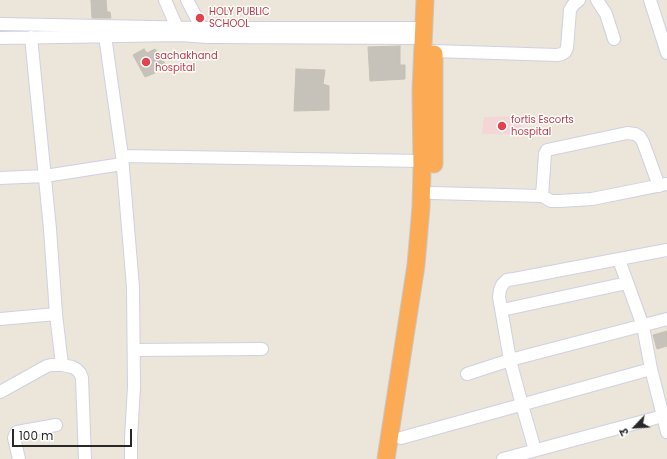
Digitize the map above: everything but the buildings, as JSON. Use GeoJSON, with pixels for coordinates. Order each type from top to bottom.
{"type":"FeatureCollection","features":[{"type":"Feature","properties":{"kind":"highway"},"geometry":{"type":"LineString","coordinates":[[386,459],[416,265],[421,207],[422,90],[425,0]]}},
{"type":"Feature","properties":{"kind":"highway"},"geometry":{"type":"LineString","coordinates":[[397,459],[424,281],[432,193],[434,160],[435,0]]}},
{"type":"Feature","properties":{"kind":"street"},"geometry":{"type":"LineString","coordinates":[[165,0],[179,31]]}},
{"type":"Feature","properties":{"kind":"street"},"geometry":{"type":"LineString","coordinates":[[187,0],[204,33]]}},
{"type":"Feature","properties":{"kind":"street"},"geometry":{"type":"LineString","coordinates":[[434,51],[562,54],[567,48],[570,10],[579,0]]}},
{"type":"Feature","properties":{"kind":"street"},"geometry":{"type":"LineString","coordinates":[[597,0],[608,18],[614,39]]}},
{"type":"Feature","properties":{"kind":"street"},"geometry":{"type":"LineString","coordinates":[[650,0],[667,54]]}},
{"type":"Feature","properties":{"kind":"street"},"geometry":{"type":"LineString","coordinates":[[0,24],[204,33],[424,33]]}},
{"type":"Feature","properties":{"kind":"street"},"geometry":{"type":"LineString","coordinates":[[0,38],[105,36],[179,31]]}},
{"type":"Feature","properties":{"kind":"street"},"geometry":{"type":"LineString","coordinates":[[105,36],[122,160],[133,287],[134,350],[131,459]]}},
{"type":"Feature","properties":{"kind":"street"},"geometry":{"type":"LineString","coordinates":[[31,37],[62,365]]}},
{"type":"Feature","properties":{"kind":"street"},"geometry":{"type":"LineString","coordinates":[[432,193],[542,196],[550,201],[560,202],[592,199],[663,185],[640,137],[635,134],[627,133],[547,150],[544,154],[542,196]]}},
{"type":"Feature","properties":{"kind":"street"},"geometry":{"type":"LineString","coordinates":[[0,178],[45,176],[122,160],[422,161]]}},
{"type":"Feature","properties":{"kind":"street"},"geometry":{"type":"LineString","coordinates":[[535,450],[510,360],[502,310],[500,290],[502,285],[507,280],[667,250]]}},
{"type":"Feature","properties":{"kind":"street"},"geometry":{"type":"LineString","coordinates":[[619,260],[643,326],[651,369],[665,416],[667,432]]}},
{"type":"Feature","properties":{"kind":"street"},"geometry":{"type":"LineString","coordinates":[[502,310],[627,283]]}},
{"type":"Feature","properties":{"kind":"street"},"geometry":{"type":"LineString","coordinates":[[0,319],[56,314]]}},
{"type":"Feature","properties":{"kind":"street"},"geometry":{"type":"LineString","coordinates":[[467,374],[510,360],[667,319]]}},
{"type":"Feature","properties":{"kind":"street"},"geometry":{"type":"LineString","coordinates":[[134,350],[262,349]]}},
{"type":"Feature","properties":{"kind":"street"},"geometry":{"type":"LineString","coordinates":[[0,392],[47,366],[62,365],[76,369],[82,378],[85,459]]}},
{"type":"Feature","properties":{"kind":"street"},"geometry":{"type":"LineString","coordinates":[[400,438],[651,369]]}},
{"type":"Feature","properties":{"kind":"street"},"geometry":{"type":"LineString","coordinates":[[503,459],[665,416]]}},
{"type":"Feature","properties":{"kind":"street"},"geometry":{"type":"LineString","coordinates":[[19,459],[14,438],[17,432],[56,425]]}},
{"type":"Feature","properties":{"kind":"shaded area","name":"fortis Escorts hospital"},"geometry":{"type":"Polygon","coordinates":[[[521,116],[521,134],[482,134],[484,117],[521,116]]]}},
{"type":"Feature","properties":{"kind":"place","name":"HOLY PUBLIC SCHOOL"},"geometry":{"type":"Point","coordinates":[200,18]}},
{"type":"Feature","properties":{"kind":"place","name":"sachakhand hospital"},"geometry":{"type":"Point","coordinates":[146,62]}},
{"type":"Feature","properties":{"kind":"place","name":"fortis Escorts hospital"},"geometry":{"type":"Point","coordinates":[502,126]}}]}
